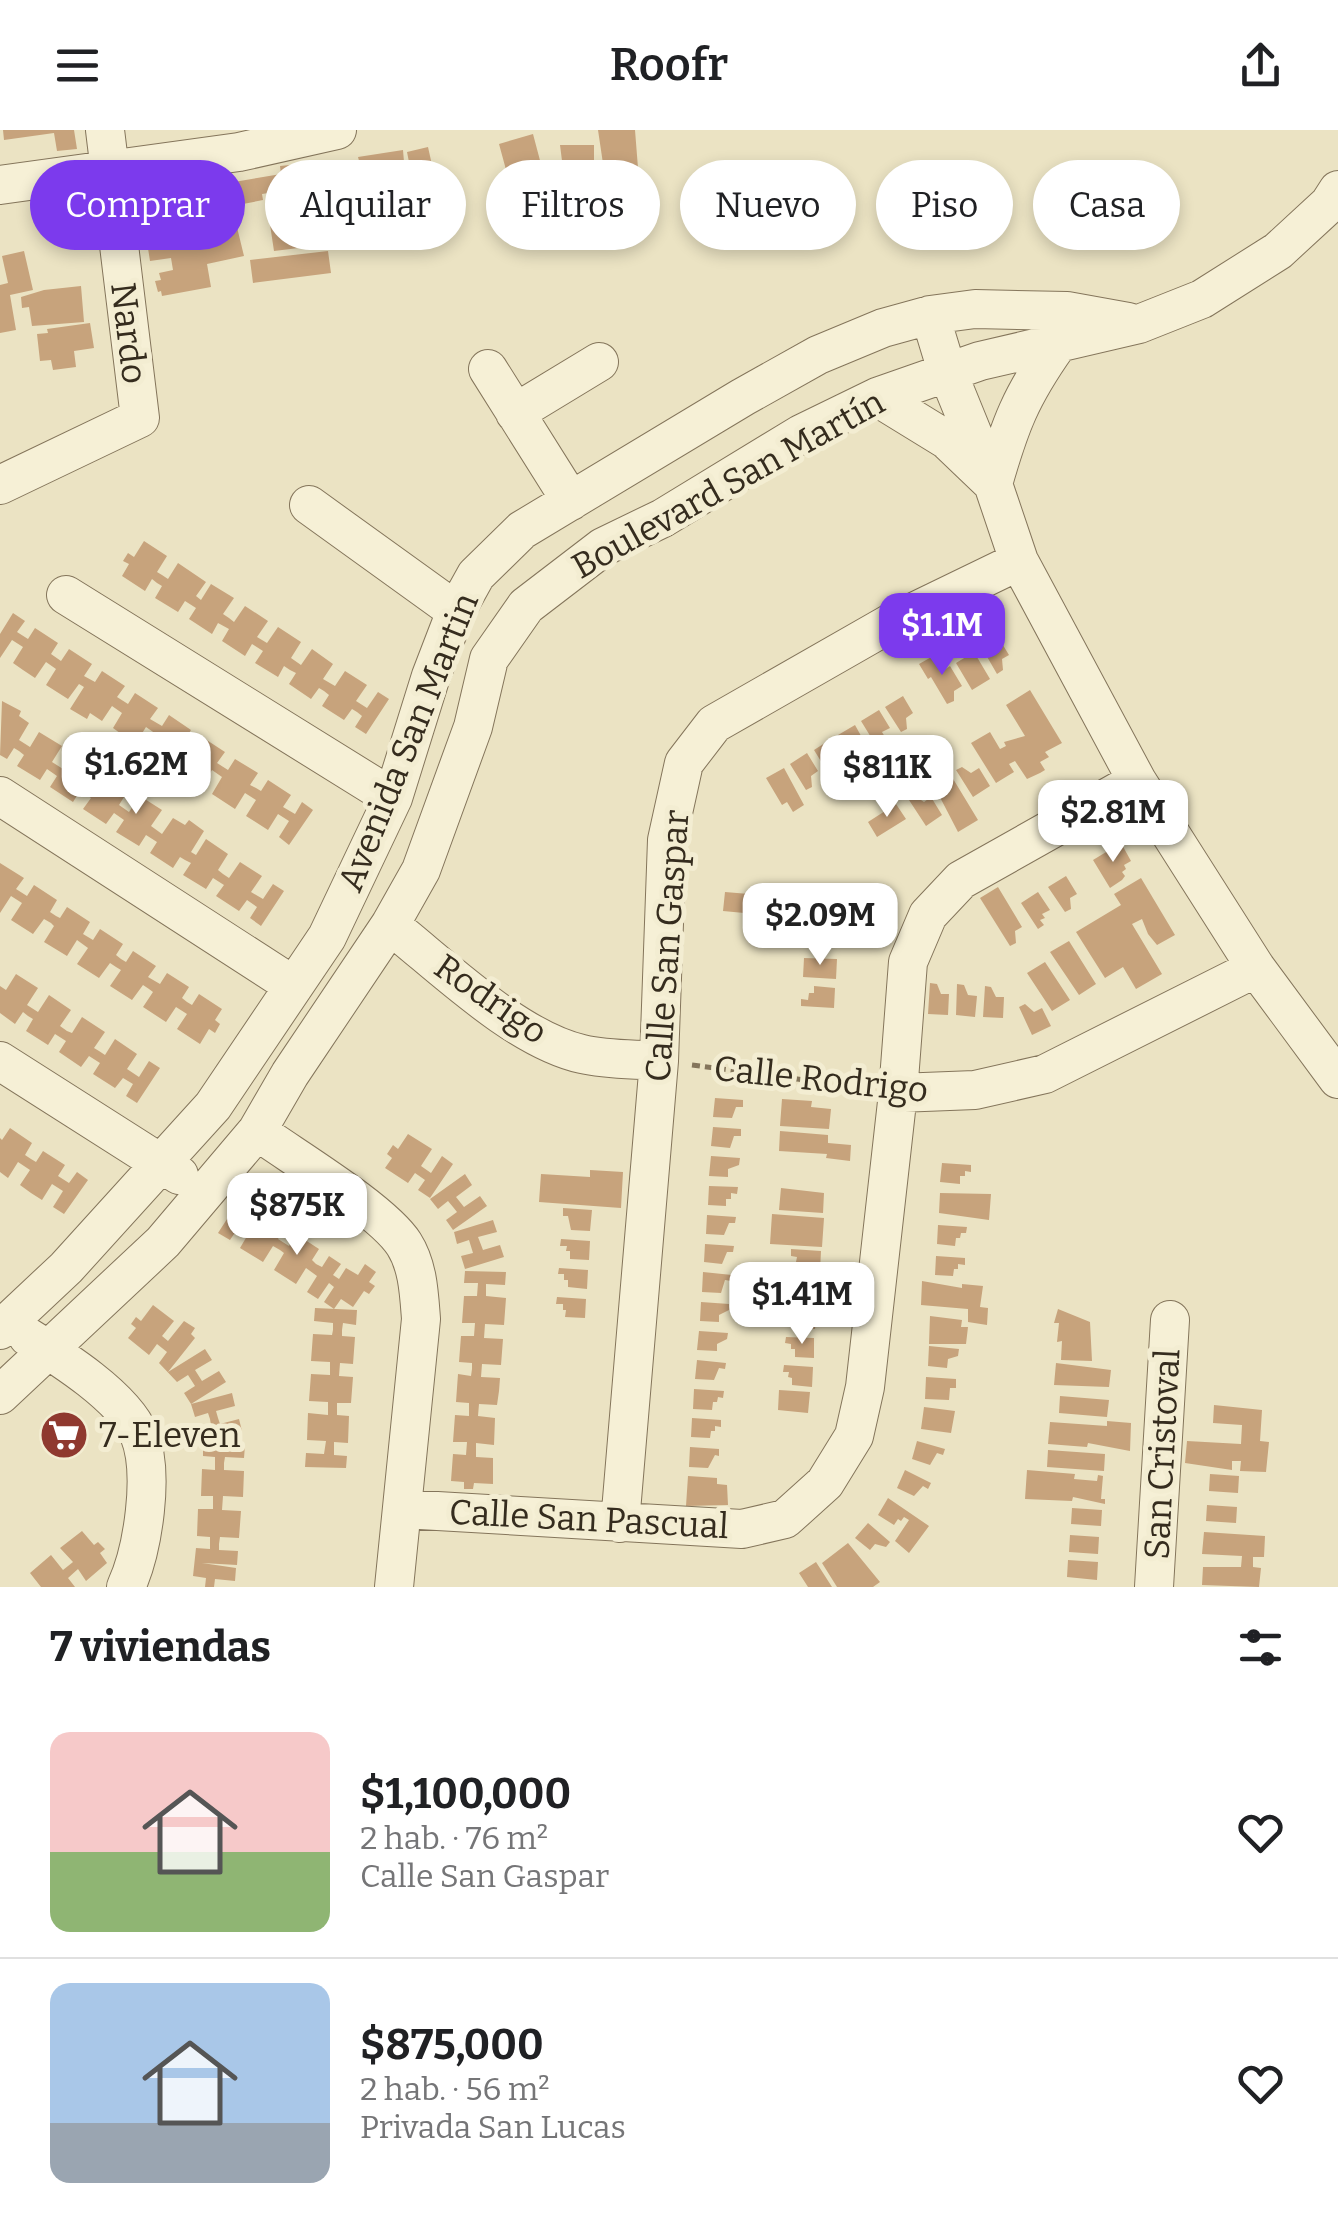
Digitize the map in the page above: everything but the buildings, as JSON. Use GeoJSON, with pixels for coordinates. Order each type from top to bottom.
{"type":"FeatureCollection","features":[{"type":"Feature","properties":{"kind":"street","name":"Nardo"},"geometry":{"type":"LineString","coordinates":[[106,130],[109,160]]}},
{"type":"Feature","properties":{"kind":"street"},"geometry":{"type":"LineString","coordinates":[[185,160],[239,152],[326,131]]}},
{"type":"Feature","properties":{"kind":"street"},"geometry":{"type":"LineString","coordinates":[[0,185],[30,181]]}},
{"type":"Feature","properties":{"kind":"street","name":"Boulevard San Martín"},"geometry":{"type":"LineString","coordinates":[[0,1396],[163,1242],[257,1131],[290,1074],[390,925],[421,870],[473,727],[488,658],[526,606],[603,548],[663,518],[802,434],[876,397],[1062,328],[1139,324],[1202,299],[1278,251],[1338,190]]}},
{"type":"Feature","properties":{"kind":"street","name":"Nardo"},"geometry":{"type":"LineString","coordinates":[[0,484],[140,418],[120,250]]}},
{"type":"Feature","properties":{"kind":"street","name":"Avenida San Martin"},"geometry":{"type":"LineString","coordinates":[[2,1324],[66,1268],[213,1106],[294,986],[326,937],[393,798],[456,611],[476,575],[522,530],[818,356],[883,328],[930,315],[975,309],[1062,328]]}},
{"type":"Feature","properties":{"kind":"street"},"geometry":{"type":"LineString","coordinates":[[930,315],[947,371],[1019,561],[1137,781],[1256,968],[1338,1079]]}},
{"type":"Feature","properties":{"kind":"street"},"geometry":{"type":"LineString","coordinates":[[993,484],[1009,428],[1024,394],[1062,328]]}},
{"type":"Feature","properties":{"kind":"street"},"geometry":{"type":"LineString","coordinates":[[515,413],[599,362]]}},
{"type":"Feature","properties":{"kind":"street"},"geometry":{"type":"LineString","coordinates":[[488,369],[571,501]]}},
{"type":"Feature","properties":{"kind":"street"},"geometry":{"type":"LineString","coordinates":[[876,397],[947,440],[993,484]]}},
{"type":"Feature","properties":{"kind":"street"},"geometry":{"type":"LineString","coordinates":[[310,505],[456,611]]}},
{"type":"Feature","properties":{"kind":"street","name":"Calle San Gaspar"},"geometry":{"type":"LineString","coordinates":[[620,1523],[659,1061],[667,840],[684,763],[714,724],[888,624],[1019,561]]}},
{"type":"Feature","properties":{"kind":"street"},"geometry":{"type":"LineString","coordinates":[[66,594],[393,798]]}},
{"type":"Feature","properties":{"kind":"street"},"geometry":{"type":"LineString","coordinates":[[422,709],[473,727]]}},
{"type":"Feature","properties":{"kind":"street","name":"Calle San Pascual"},"geometry":{"type":"LineString","coordinates":[[403,1509],[742,1529],[784,1519],[825,1483],[854,1436],[865,1388],[898,1093],[908,962],[928,915],[961,880],[1137,781]]}},
{"type":"Feature","properties":{"kind":"street"},"geometry":{"type":"LineString","coordinates":[[0,796],[294,986]]}},
{"type":"Feature","properties":{"kind":"street","name":"Rodrigo"},"geometry":{"type":"LineString","coordinates":[[390,925],[515,1024],[548,1043],[583,1054],[659,1061]]}},
{"type":"Feature","properties":{"kind":"street","name":"Calle Rodrigo"},"geometry":{"type":"LineString","coordinates":[[898,1093],[975,1090],[1045,1074],[1256,968]]}},
{"type":"Feature","properties":{"kind":"street"},"geometry":{"type":"LineString","coordinates":[[0,1061],[161,1161],[205,1196]]}},
{"type":"Feature","properties":{"kind":"street"},"geometry":{"type":"LineString","coordinates":[[257,1131],[381,1220],[404,1244],[418,1278],[421,1318],[394,1587]]}},
{"type":"Feature","properties":{"kind":"street","name":"San Cristoval"},"geometry":{"type":"LineString","coordinates":[[1154,1587],[1170,1320]]}},
{"type":"Feature","properties":{"kind":"street"},"geometry":{"type":"LineString","coordinates":[[2,1324],[48,1349],[107,1393],[139,1433],[146,1480],[144,1526],[137,1562],[126,1587]]}},
{"type":"Feature","properties":{"kind":"path","name":"Calle Rodrigo"},"geometry":{"type":"LineString","coordinates":[[659,1061],[898,1093]]}},
{"type":"Feature","properties":{"kind":"place","name":"7-Eleven"},"geometry":{"type":"Point","coordinates":[64,1435]}}]}
